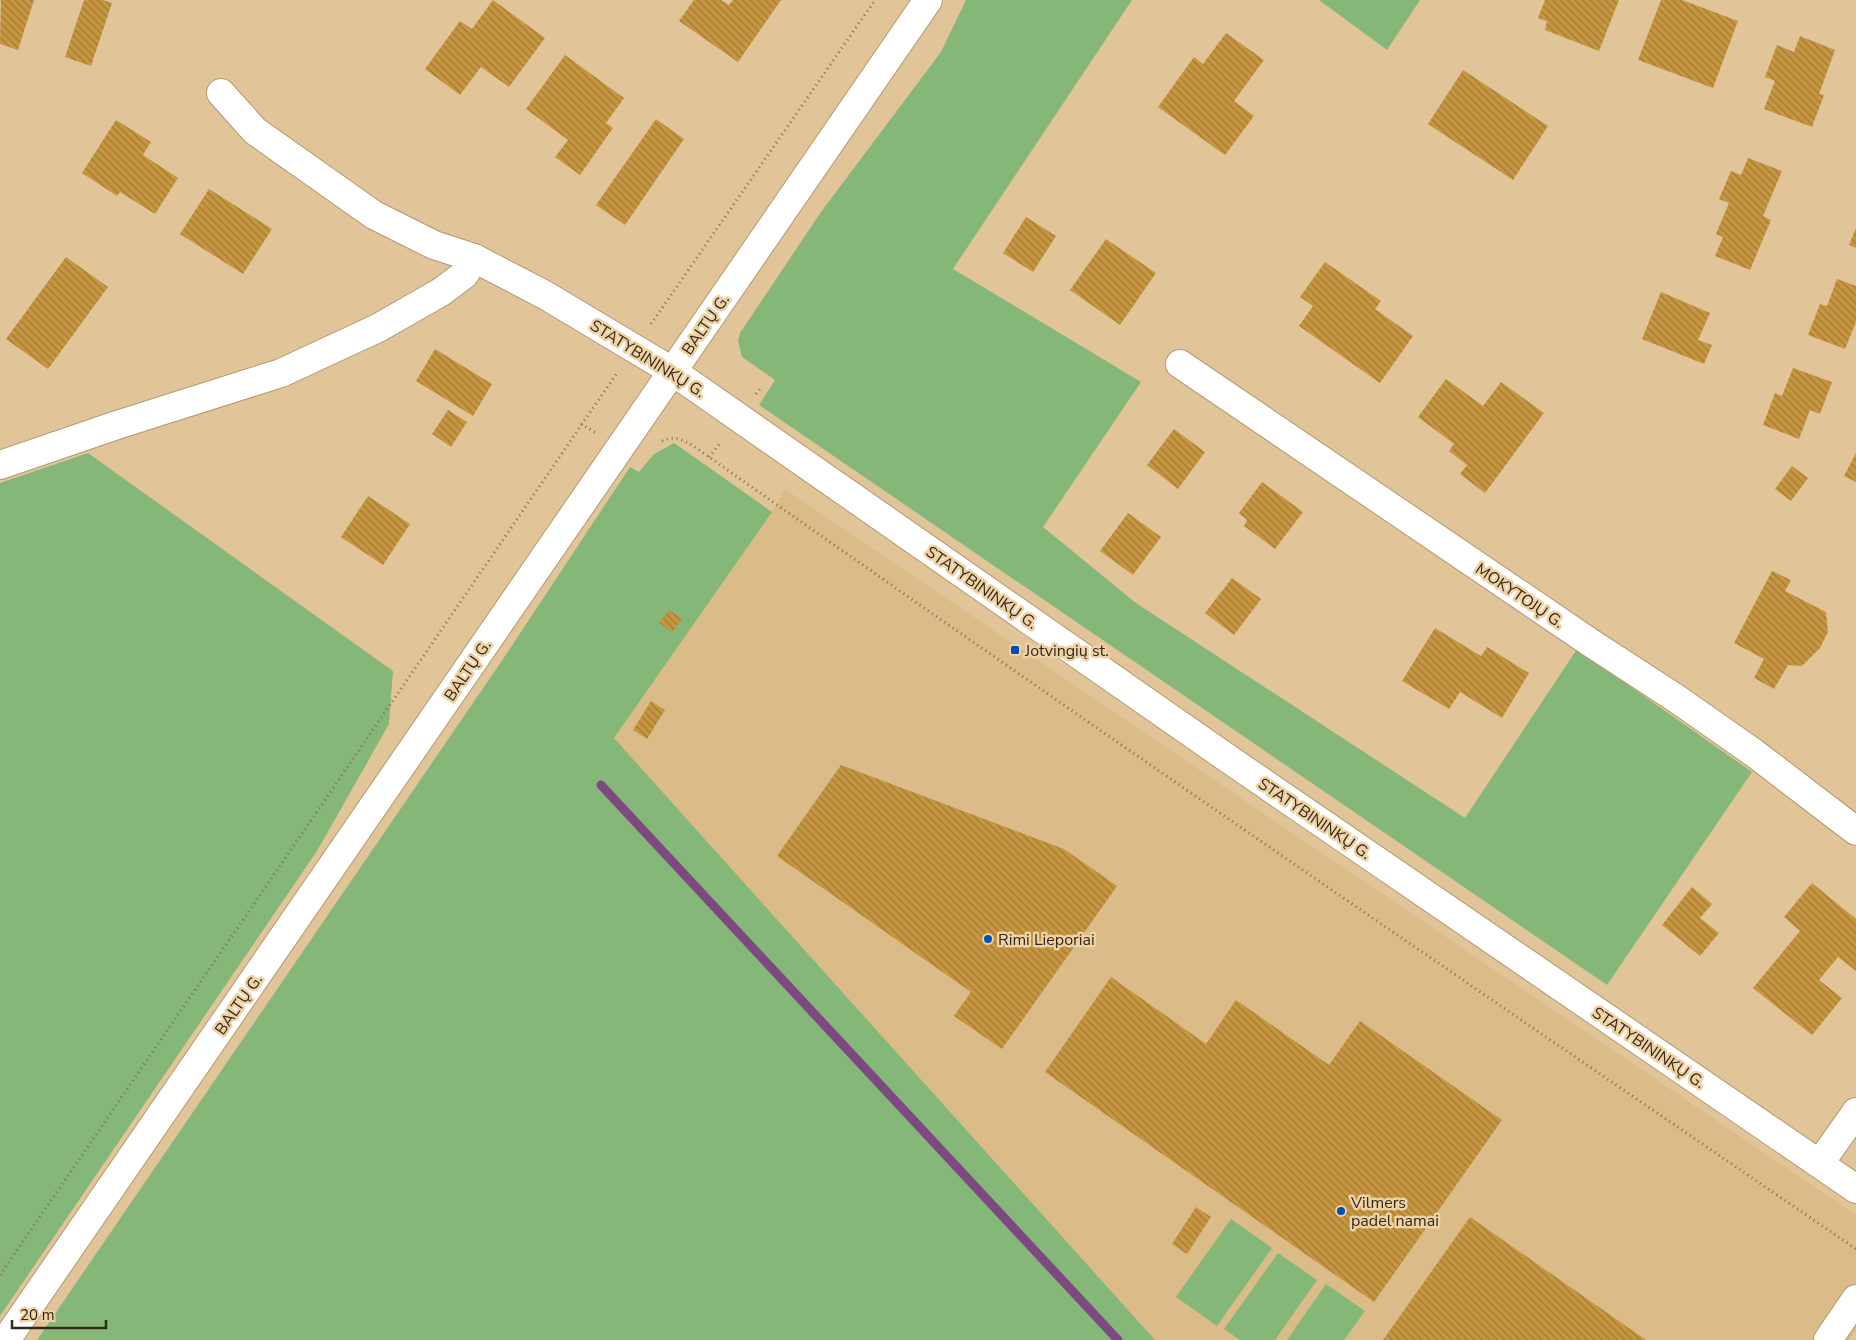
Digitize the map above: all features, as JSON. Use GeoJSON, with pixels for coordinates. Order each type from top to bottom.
{"type":"FeatureCollection","features":[{"type":"Feature","properties":{"kind":"main road","name":"BALTŲ G."},"geometry":{"type":"LineString","coordinates":[[6,1340],[928,0]]}},
{"type":"Feature","properties":{"kind":"main road","name":"STATYBININKŲ G."},"geometry":{"type":"LineString","coordinates":[[222,94],[255,131],[374,215],[434,245],[474,258],[545,295],[635,347],[672,371],[1230,760],[1856,1189]]}},
{"type":"Feature","properties":{"kind":"main road"},"geometry":{"type":"LineString","coordinates":[[0,465],[117,425],[281,373],[378,328],[441,292],[465,274],[474,258]]}},
{"type":"Feature","properties":{"kind":"main road","name":"MOKYTOJŲ G."},"geometry":{"type":"LineString","coordinates":[[1180,364],[1677,699],[1754,753],[1856,831]]}},
{"type":"Feature","properties":{"kind":"main road"},"geometry":{"type":"LineString","coordinates":[[1820,1163],[1856,1112]]}},
{"type":"Feature","properties":{"kind":"main road"},"geometry":{"type":"LineString","coordinates":[[1828,1340],[1856,1299]]}},
{"type":"Feature","properties":{"kind":"path"},"geometry":{"type":"LineString","coordinates":[[0,1275],[635,347],[875,0]]}},
{"type":"Feature","properties":{"kind":"path"},"geometry":{"type":"LineString","coordinates":[[660,443],[668,439],[682,439],[709,457],[901,593],[1208,805],[1856,1249]]}},
{"type":"Feature","properties":{"kind":"shaded area"},"geometry":{"type":"Polygon","coordinates":[[[785,489],[1856,1215],[1856,1330],[1849,1340],[1155,1340],[614,738],[772,512],[785,489]]]}},
{"type":"Feature","properties":{"kind":"green space"},"geometry":{"type":"Polygon","coordinates":[[[966,0],[1132,0],[953,269],[1141,382],[1043,527],[1136,603],[1465,818],[1577,649],[1752,772],[1607,985],[759,405],[775,380],[742,357],[738,341],[740,333],[821,212],[941,52],[966,0]]]}},
{"type":"Feature","properties":{"kind":"green space"},"geometry":{"type":"Polygon","coordinates":[[[1319,0],[1420,0],[1387,50],[1319,0]]]}},
{"type":"Feature","properties":{"kind":"green space"},"geometry":{"type":"Polygon","coordinates":[[[674,443],[772,512],[614,738],[1155,1340],[37,1340],[501,662],[630,467],[639,472],[654,454],[674,443]]]}},
{"type":"Feature","properties":{"kind":"green space"},"geometry":{"type":"Polygon","coordinates":[[[88,453],[393,671],[389,724],[317,851],[0,1316],[0,483],[88,453]]]}},
{"type":"Feature","properties":{"kind":"green space"},"geometry":{"type":"Polygon","coordinates":[[[1231,1219],[1272,1248],[1217,1326],[1176,1297],[1231,1219]]]}},
{"type":"Feature","properties":{"kind":"green space"},"geometry":{"type":"Polygon","coordinates":[[[1278,1253],[1317,1280],[1275,1340],[1240,1340],[1224,1329],[1278,1253]]]}},
{"type":"Feature","properties":{"kind":"green space"},"geometry":{"type":"Polygon","coordinates":[[[1326,1284],[1365,1311],[1344,1340],[1287,1340],[1326,1284]]]}},
{"type":"Feature","properties":{"kind":"building"},"geometry":{"type":"Polygon","coordinates":[[[1,0],[34,0],[18,50],[0,44],[1,0]]]}},
{"type":"Feature","properties":{"kind":"building"},"geometry":{"type":"Polygon","coordinates":[[[84,0],[103,0],[112,3],[91,66],[65,57],[84,0]]]}},
{"type":"Feature","properties":{"kind":"building"},"geometry":{"type":"Polygon","coordinates":[[[493,0],[545,38],[509,87],[481,67],[460,95],[425,69],[460,21],[472,29],[493,0]]]}},
{"type":"Feature","properties":{"kind":"building"},"geometry":{"type":"Polygon","coordinates":[[[694,0],[721,0],[729,5],[733,0],[781,0],[738,62],[679,21],[694,0]]]}},
{"type":"Feature","properties":{"kind":"building"},"geometry":{"type":"Polygon","coordinates":[[[1545,0],[1619,0],[1599,51],[1545,30],[1547,21],[1538,18],[1545,0]]]}},
{"type":"Feature","properties":{"kind":"building"},"geometry":{"type":"Polygon","coordinates":[[[1661,0],[1682,0],[1738,21],[1713,88],[1638,60],[1661,0]]]}},
{"type":"Feature","properties":{"kind":"building"},"geometry":{"type":"Polygon","coordinates":[[[1226,33],[1264,60],[1234,101],[1254,116],[1225,155],[1158,107],[1194,57],[1203,64],[1226,33]]]}},
{"type":"Feature","properties":{"kind":"building"},"geometry":{"type":"Polygon","coordinates":[[[1800,36],[1835,50],[1819,94],[1824,95],[1812,127],[1764,109],[1775,81],[1765,77],[1777,45],[1794,52],[1800,36]]]}},
{"type":"Feature","properties":{"kind":"building"},"geometry":{"type":"Polygon","coordinates":[[[565,55],[624,98],[606,123],[613,128],[580,175],[555,157],[568,140],[526,109],[565,55]]]}},
{"type":"Feature","properties":{"kind":"building"},"geometry":{"type":"Polygon","coordinates":[[[1463,70],[1548,126],[1513,180],[1428,124],[1463,70]]]}},
{"type":"Feature","properties":{"kind":"building"},"geometry":{"type":"Polygon","coordinates":[[[656,119],[684,139],[625,225],[596,205],[656,119]]]}},
{"type":"Feature","properties":{"kind":"building"},"geometry":{"type":"Polygon","coordinates":[[[116,120],[151,142],[143,155],[178,178],[155,214],[120,192],[117,196],[82,173],[116,120]]]}},
{"type":"Feature","properties":{"kind":"building"},"geometry":{"type":"Polygon","coordinates":[[[1748,158],[1782,171],[1763,216],[1771,220],[1750,270],[1715,256],[1723,237],[1716,234],[1729,203],[1719,199],[1731,171],[1741,175],[1748,158]]]}},
{"type":"Feature","properties":{"kind":"building"},"geometry":{"type":"Polygon","coordinates":[[[209,189],[272,229],[243,274],[180,234],[209,189]]]}},
{"type":"Feature","properties":{"kind":"building"},"geometry":{"type":"Polygon","coordinates":[[[1026,217],[1056,236],[1033,272],[1003,253],[1026,217]]]}},
{"type":"Feature","properties":{"kind":"building"},"geometry":{"type":"Polygon","coordinates":[[[1856,228],[1856,248],[1849,245],[1856,228]]]}},
{"type":"Feature","properties":{"kind":"building"},"geometry":{"type":"Polygon","coordinates":[[[1106,239],[1156,273],[1120,325],[1070,290],[1106,239]]]}},
{"type":"Feature","properties":{"kind":"building"},"geometry":{"type":"Polygon","coordinates":[[[66,257],[108,287],[48,369],[6,339],[66,257]]]}},
{"type":"Feature","properties":{"kind":"building"},"geometry":{"type":"Polygon","coordinates":[[[1325,262],[1381,301],[1375,309],[1413,336],[1380,383],[1299,326],[1313,306],[1300,297],[1325,262]]]}},
{"type":"Feature","properties":{"kind":"building"},"geometry":{"type":"Polygon","coordinates":[[[1837,279],[1856,286],[1856,322],[1845,349],[1808,335],[1820,304],[1827,306],[1837,279]]]}},
{"type":"Feature","properties":{"kind":"building"},"geometry":{"type":"Polygon","coordinates":[[[1661,292],[1710,313],[1698,340],[1712,345],[1704,364],[1642,339],[1661,292]]]}},
{"type":"Feature","properties":{"kind":"building"},"geometry":{"type":"Polygon","coordinates":[[[435,349],[492,384],[473,416],[416,381],[435,349]]]}},
{"type":"Feature","properties":{"kind":"building"},"geometry":{"type":"Polygon","coordinates":[[[1793,368],[1832,382],[1820,414],[1810,410],[1799,439],[1763,425],[1775,393],[1782,396],[1793,368]]]}},
{"type":"Feature","properties":{"kind":"building"},"geometry":{"type":"Polygon","coordinates":[[[1446,379],[1483,406],[1501,382],[1544,413],[1485,493],[1460,474],[1467,465],[1449,451],[1454,444],[1418,417],[1446,379]]]}},
{"type":"Feature","properties":{"kind":"building"},"geometry":{"type":"Polygon","coordinates":[[[448,410],[467,422],[451,447],[432,434],[448,410]]]}},
{"type":"Feature","properties":{"kind":"building"},"geometry":{"type":"Polygon","coordinates":[[[1174,429],[1205,452],[1178,489],[1147,465],[1174,429]]]}},
{"type":"Feature","properties":{"kind":"building"},"geometry":{"type":"Polygon","coordinates":[[[1856,453],[1856,482],[1844,476],[1856,453]]]}},
{"type":"Feature","properties":{"kind":"building"},"geometry":{"type":"Polygon","coordinates":[[[1792,466],[1808,478],[1791,501],[1775,489],[1792,466]]]}},
{"type":"Feature","properties":{"kind":"building"},"geometry":{"type":"Polygon","coordinates":[[[1262,482],[1303,512],[1275,549],[1244,526],[1247,520],[1239,513],[1262,482]]]}},
{"type":"Feature","properties":{"kind":"building"},"geometry":{"type":"Polygon","coordinates":[[[368,496],[410,524],[383,565],[341,537],[368,496]]]}},
{"type":"Feature","properties":{"kind":"building"},"geometry":{"type":"Polygon","coordinates":[[[1128,513],[1161,537],[1133,575],[1100,551],[1128,513]]]}},
{"type":"Feature","properties":{"kind":"building"},"geometry":{"type":"Polygon","coordinates":[[[1772,571],[1791,580],[1785,591],[1826,612],[1828,632],[1820,648],[1802,666],[1788,665],[1774,689],[1754,678],[1764,659],[1734,643],[1772,571]]]}},
{"type":"Feature","properties":{"kind":"building"},"geometry":{"type":"Polygon","coordinates":[[[1232,578],[1261,599],[1234,635],[1205,613],[1232,578]]]}},
{"type":"Feature","properties":{"kind":"building"},"geometry":{"type":"Polygon","coordinates":[[[669,610],[682,619],[672,632],[659,623],[669,610]]]}},
{"type":"Feature","properties":{"kind":"building"},"geometry":{"type":"Polygon","coordinates":[[[1435,628],[1481,656],[1487,647],[1529,673],[1502,718],[1460,692],[1449,709],[1402,681],[1435,628]]]}},
{"type":"Feature","properties":{"kind":"building"},"geometry":{"type":"Polygon","coordinates":[[[651,701],[665,710],[647,739],[633,730],[651,701]]]}},
{"type":"Feature","properties":{"kind":"building","name":"Rimi Lieporiai"},"geometry":{"type":"Polygon","coordinates":[[[841,765],[1064,849],[1117,886],[1002,1049],[954,1016],[971,992],[777,856],[841,765]]]}},
{"type":"Feature","properties":{"kind":"building"},"geometry":{"type":"Polygon","coordinates":[[[1812,883],[1856,919],[1856,971],[1838,957],[1819,980],[1842,998],[1812,1035],[1753,988],[1800,931],[1784,917],[1812,883]]]}},
{"type":"Feature","properties":{"kind":"building"},"geometry":{"type":"Polygon","coordinates":[[[1692,887],[1712,904],[1700,918],[1719,933],[1700,956],[1662,925],[1692,887]]]}},
{"type":"Feature","properties":{"kind":"building","name":"Vilmers padel namai"},"geometry":{"type":"Polygon","coordinates":[[[1111,977],[1206,1044],[1236,1000],[1329,1065],[1360,1021],[1502,1120],[1374,1302],[1045,1072],[1111,977]]]}},
{"type":"Feature","properties":{"kind":"building"},"geometry":{"type":"Polygon","coordinates":[[[1196,1207],[1211,1217],[1187,1254],[1172,1244],[1196,1207]]]}},
{"type":"Feature","properties":{"kind":"building"},"geometry":{"type":"Polygon","coordinates":[[[1470,1217],[1646,1340],[1383,1340],[1470,1217]]]}},
{"type":"Feature","properties":{"kind":"waterway"},"geometry":{"type":"LineString","coordinates":[[601,785],[1118,1340]]}},
{"type":"Feature","properties":{"kind":"place","name":"Jotvingių st."},"geometry":{"type":"Point","coordinates":[1015,650]}},
{"type":"Feature","properties":{"kind":"place","name":"Rimi Lieporiai"},"geometry":{"type":"Point","coordinates":[988,939]}},
{"type":"Feature","properties":{"kind":"place","name":"Vilmers padel namai"},"geometry":{"type":"Point","coordinates":[1341,1211]}}]}
